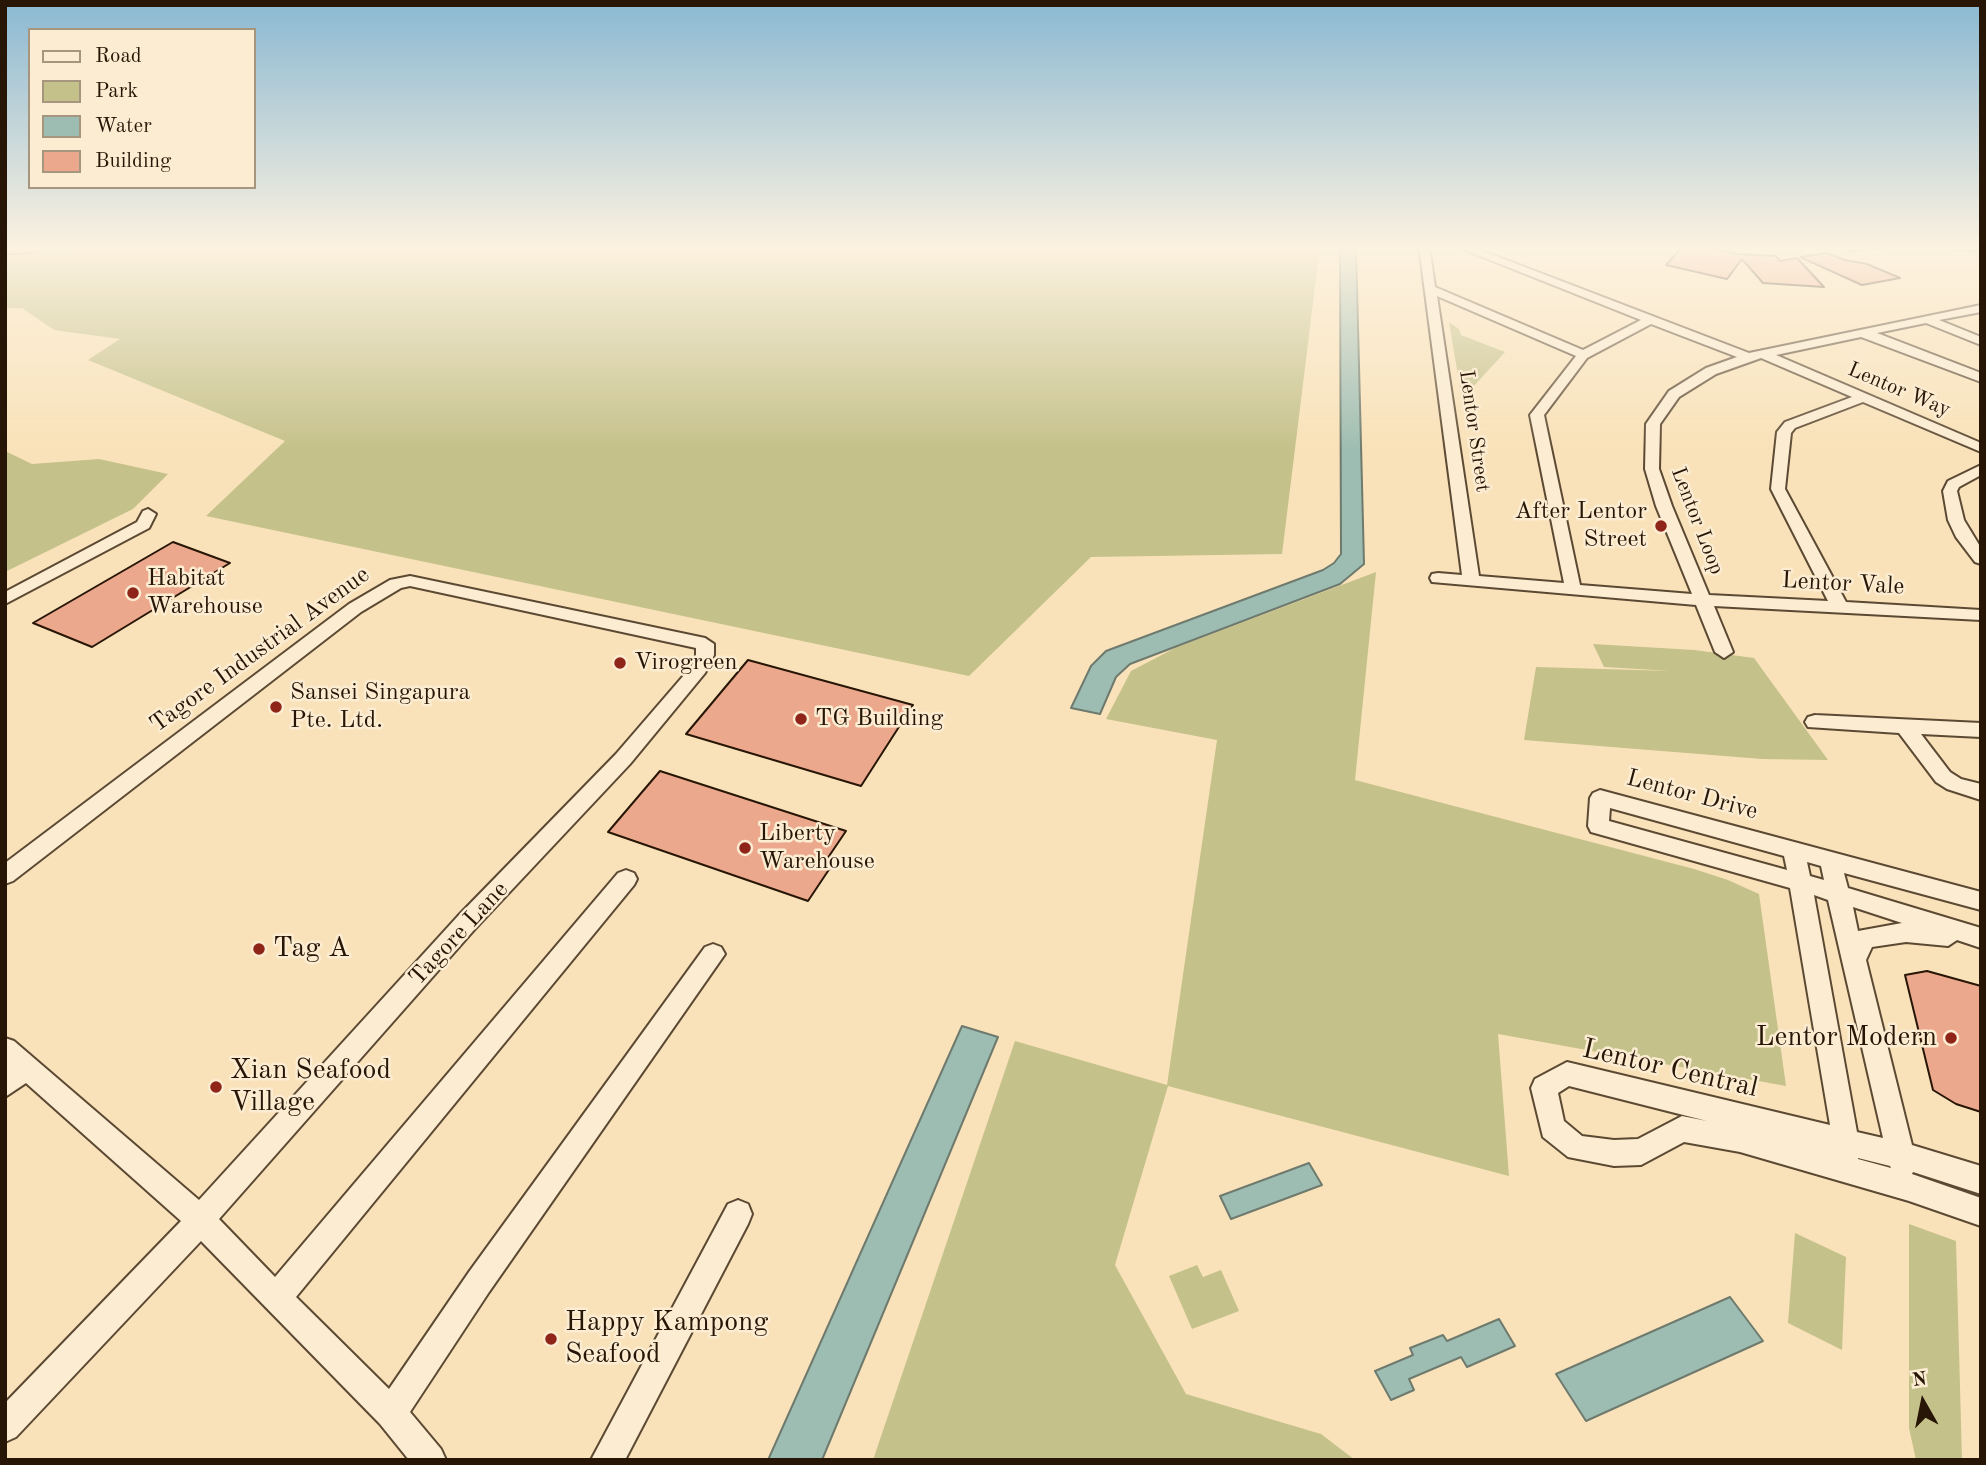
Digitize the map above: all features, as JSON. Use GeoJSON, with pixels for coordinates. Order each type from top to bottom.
{"type":"FeatureCollection","features":[{"type":"Feature","properties":{"kind":"street","name":"Lentor Street"},"geometry":{"type":"LineString","coordinates":[[1435,314],[1471,581]]}},
{"type":"Feature","properties":{"kind":"street"},"geometry":{"type":"LineString","coordinates":[[1489,314],[1583,355]]}},
{"type":"Feature","properties":{"kind":"street"},"geometry":{"type":"LineString","coordinates":[[1636,314],[1748,357]]}},
{"type":"Feature","properties":{"kind":"street","name":"Lentor Loop"},"geometry":{"type":"LineString","coordinates":[[1724,652],[1664,506],[1652,469],[1653,424],[1674,394],[1711,371],[1748,357],[1869,334],[1953,314]]}},
{"type":"Feature","properties":{"kind":"street"},"geometry":{"type":"LineString","coordinates":[[1573,589],[1536,417],[1583,355],[1650,320]]}},
{"type":"Feature","properties":{"kind":"street"},"geometry":{"type":"LineString","coordinates":[[1928,320],[1981,341]]}},
{"type":"Feature","properties":{"kind":"street"},"geometry":{"type":"LineString","coordinates":[[1869,334],[1981,378]]}},
{"type":"Feature","properties":{"kind":"street","name":"Lentor Way"},"geometry":{"type":"LineString","coordinates":[[1763,354],[1981,448]]}},
{"type":"Feature","properties":{"kind":"street"},"geometry":{"type":"LineString","coordinates":[[1840,608],[1778,489],[1784,432],[1790,425],[1862,398]]}},
{"type":"Feature","properties":{"kind":"street"},"geometry":{"type":"LineString","coordinates":[[1981,469],[1953,484],[1951,491],[1956,520],[1964,537],[1981,559]]}},
{"type":"Feature","properties":{"kind":"street"},"geometry":{"type":"LineString","coordinates":[[5,584],[126,520],[148,514],[144,525],[5,599]]}},
{"type":"Feature","properties":{"kind":"street"},"geometry":{"type":"LineString","coordinates":[[1438,578],[1703,600]]}},
{"type":"Feature","properties":{"kind":"street","name":"Tagore Industrial Avenue"},"geometry":{"type":"LineString","coordinates":[[5,876],[355,608],[396,584],[411,581],[705,644]]}},
{"type":"Feature","properties":{"kind":"street","name":"Lentor Vale"},"geometry":{"type":"LineString","coordinates":[[1703,600],[1981,615]]}},
{"type":"Feature","properties":{"kind":"street","name":"Tagore Lane"},"geometry":{"type":"LineString","coordinates":[[5,1426],[201,1220],[466,923],[623,759],[699,669],[705,655],[705,644]]}},
{"type":"Feature","properties":{"kind":"street"},"geometry":{"type":"LineString","coordinates":[[1815,722],[1981,730]]}},
{"type":"Feature","properties":{"kind":"street"},"geometry":{"type":"LineString","coordinates":[[1904,726],[1943,777],[1981,792]]}},
{"type":"Feature","properties":{"kind":"street","name":"Lentor Drive"},"geometry":{"type":"LineString","coordinates":[[1981,901],[1600,798],[1598,826],[1800,882],[1981,939]]}},
{"type":"Feature","properties":{"kind":"street"},"geometry":{"type":"LineString","coordinates":[[1794,850],[1850,1170]]}},
{"type":"Feature","properties":{"kind":"street"},"geometry":{"type":"LineString","coordinates":[[1830,860],[1909,1187]]}},
{"type":"Feature","properties":{"kind":"street"},"geometry":{"type":"LineString","coordinates":[[275,1298],[626,879]]}},
{"type":"Feature","properties":{"kind":"street"},"geometry":{"type":"LineString","coordinates":[[1854,959],[1865,938],[1885,934],[1906,932],[1981,939]]}},
{"type":"Feature","properties":{"kind":"street"},"geometry":{"type":"LineString","coordinates":[[391,1413],[479,1282],[713,954]]}},
{"type":"Feature","properties":{"kind":"street"},"geometry":{"type":"LineString","coordinates":[[12,1067],[201,1220],[391,1413],[430,1460]]}},
{"type":"Feature","properties":{"kind":"street","name":"Lentor Central"},"geometry":{"type":"LineString","coordinates":[[1981,1180],[1900,1155],[1567,1074],[1544,1088],[1552,1128],[1577,1148],[1614,1153],[1641,1152],[1682,1129],[1740,1139],[1909,1187],[1981,1212]]}},
{"type":"Feature","properties":{"kind":"street"},"geometry":{"type":"LineString","coordinates":[[607,1460],[738,1214]]}},
{"type":"Feature","properties":{"kind":"green space"},"geometry":{"type":"Polygon","coordinates":[[[31,314],[1312,314],[1282,554],[1091,557],[969,676],[206,516],[285,441],[88,360],[120,339],[54,330],[31,314]]]}},
{"type":"Feature","properties":{"kind":"green space"},"geometry":{"type":"Polygon","coordinates":[[[1449,322],[1459,329],[1461,335],[1505,352],[1462,399],[1449,322]]]}},
{"type":"Feature","properties":{"kind":"green space"},"geometry":{"type":"Polygon","coordinates":[[[5,451],[32,464],[99,459],[168,474],[133,509],[5,572],[5,451]]]}},
{"type":"Feature","properties":{"kind":"green space"},"geometry":{"type":"Polygon","coordinates":[[[1376,572],[1355,780],[1694,869],[1759,894],[1786,1086],[1498,1034],[1509,1176],[1168,1086],[1115,1265],[1186,1394],[1321,1434],[1355,1460],[873,1460],[1015,1041],[1167,1085],[1217,740],[1106,719],[1131,671],[1175,648],[1376,572]]]}},
{"type":"Feature","properties":{"kind":"green space"},"geometry":{"type":"Polygon","coordinates":[[[1593,644],[1694,650],[1754,658],[1828,760],[1762,759],[1524,740],[1536,667],[1671,671],[1604,667],[1593,644]]]}},
{"type":"Feature","properties":{"kind":"green space"},"geometry":{"type":"Polygon","coordinates":[[[1909,1224],[1956,1241],[1962,1460],[1916,1460],[1909,1428],[1909,1224]]]}},
{"type":"Feature","properties":{"kind":"green space"},"geometry":{"type":"Polygon","coordinates":[[[1795,1233],[1846,1257],[1842,1350],[1788,1323],[1795,1233]]]}},
{"type":"Feature","properties":{"kind":"green space"},"geometry":{"type":"Polygon","coordinates":[[[1197,1265],[1203,1277],[1221,1270],[1239,1311],[1192,1329],[1169,1276],[1197,1265]]]}},
{"type":"Feature","properties":{"kind":"water"},"geometry":{"type":"Polygon","coordinates":[[[1340,314],[1358,314],[1364,564],[1340,584],[1130,664],[1116,677],[1100,714],[1071,708],[1091,666],[1106,651],[1323,570],[1341,554],[1340,314]]]}},
{"type":"Feature","properties":{"kind":"water"},"geometry":{"type":"Polygon","coordinates":[[[962,1026],[998,1037],[822,1460],[768,1460],[962,1026]]]}},
{"type":"Feature","properties":{"kind":"water"},"geometry":{"type":"Polygon","coordinates":[[[1309,1163],[1322,1185],[1231,1219],[1220,1196],[1309,1163]]]}},
{"type":"Feature","properties":{"kind":"water"},"geometry":{"type":"Polygon","coordinates":[[[1730,1297],[1763,1341],[1586,1421],[1556,1374],[1730,1297]]]}},
{"type":"Feature","properties":{"kind":"water"},"geometry":{"type":"Polygon","coordinates":[[[1499,1319],[1515,1346],[1467,1367],[1461,1357],[1409,1379],[1414,1390],[1391,1400],[1375,1371],[1413,1355],[1410,1348],[1443,1335],[1447,1341],[1499,1319]]]}},
{"type":"Feature","properties":{"kind":"building","name":"Habitat Warehouse"},"geometry":{"type":"Polygon","coordinates":[[[173,542],[230,563],[92,647],[33,623],[173,542]]]}},
{"type":"Feature","properties":{"kind":"building","name":"TG Building"},"geometry":{"type":"Polygon","coordinates":[[[748,660],[913,705],[861,786],[686,734],[748,660]]]}},
{"type":"Feature","properties":{"kind":"building","name":"Liberty Warehouse"},"geometry":{"type":"Polygon","coordinates":[[[660,771],[846,831],[823,865],[830,868],[808,901],[608,832],[660,771]]]}},
{"type":"Feature","properties":{"kind":"building","name":"Lentor Modern"},"geometry":{"type":"Polygon","coordinates":[[[1927,971],[1981,986],[1981,1112],[1956,1104],[1933,1090],[1905,975],[1927,971]]]}},
{"type":"Feature","properties":{"kind":"place","name":"After Lentor Street"},"geometry":{"type":"Point","coordinates":[1661,526]}},
{"type":"Feature","properties":{"kind":"place","name":"Habitat Warehouse"},"geometry":{"type":"Point","coordinates":[133,593]}},
{"type":"Feature","properties":{"kind":"place","name":"Virogreen"},"geometry":{"type":"Point","coordinates":[620,663]}},
{"type":"Feature","properties":{"kind":"place","name":"Sansei Singapura Pte. Ltd."},"geometry":{"type":"Point","coordinates":[276,707]}},
{"type":"Feature","properties":{"kind":"place","name":"TG Building"},"geometry":{"type":"Point","coordinates":[801,719]}},
{"type":"Feature","properties":{"kind":"place","name":"Liberty Warehouse"},"geometry":{"type":"Point","coordinates":[745,848]}},
{"type":"Feature","properties":{"kind":"place","name":"Tag A"},"geometry":{"type":"Point","coordinates":[259,949]}},
{"type":"Feature","properties":{"kind":"place","name":"Lentor Modern"},"geometry":{"type":"Point","coordinates":[1951,1038]}},
{"type":"Feature","properties":{"kind":"place","name":"Xian Seafood Village"},"geometry":{"type":"Point","coordinates":[216,1087]}},
{"type":"Feature","properties":{"kind":"place","name":"Happy Kampong Seafood"},"geometry":{"type":"Point","coordinates":[551,1339]}}]}
